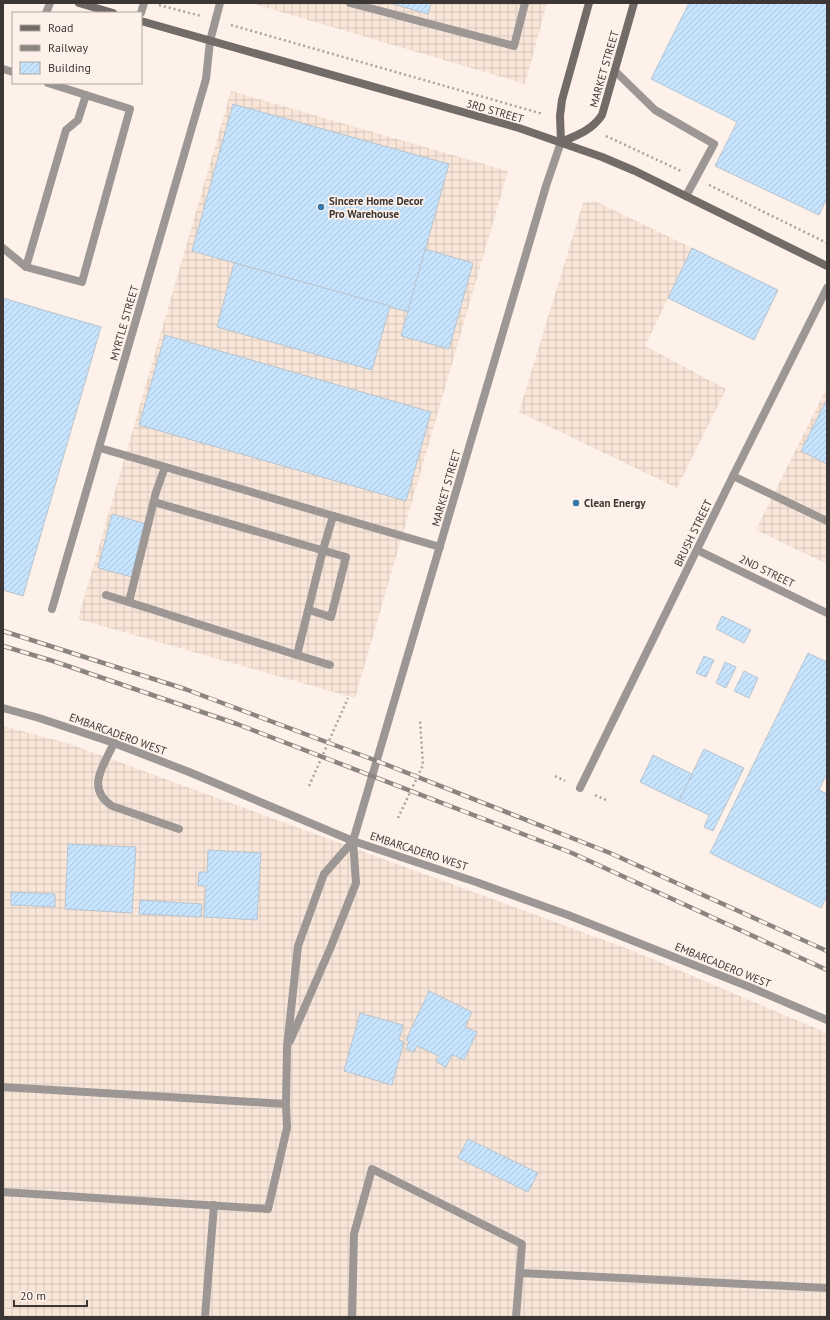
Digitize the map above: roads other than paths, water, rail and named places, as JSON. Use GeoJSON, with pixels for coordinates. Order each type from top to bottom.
{"type":"FeatureCollection","features":[{"type":"Feature","properties":{"kind":"street"},"geometry":{"type":"LineString","coordinates":[[79,3],[110,12]]}},
{"type":"Feature","properties":{"kind":"street","name":"MYRTLE STREET"},"geometry":{"type":"LineString","coordinates":[[52,609],[206,79],[210,41],[220,3]]}},
{"type":"Feature","properties":{"kind":"street"},"geometry":{"type":"LineString","coordinates":[[350,3],[514,46],[525,3]]}},
{"type":"Feature","properties":{"kind":"street","name":"MARKET STREET"},"geometry":{"type":"LineString","coordinates":[[353,841],[546,186],[561,142],[560,116],[562,100],[589,3]]}},
{"type":"Feature","properties":{"kind":"street","name":"MARKET STREET"},"geometry":{"type":"LineString","coordinates":[[561,142],[584,132],[596,124],[602,115],[634,3]]}},
{"type":"Feature","properties":{"kind":"street","name":"3RD STREET"},"geometry":{"type":"LineString","coordinates":[[142,21],[519,128],[561,142],[635,171],[827,266]]}},
{"type":"Feature","properties":{"kind":"street"},"geometry":{"type":"LineString","coordinates":[[615,71],[655,110],[714,144],[686,196]]}},
{"type":"Feature","properties":{"kind":"street"},"geometry":{"type":"LineString","coordinates":[[3,248],[26,267],[82,282],[130,109],[51,84]]}},
{"type":"Feature","properties":{"kind":"street"},"geometry":{"type":"LineString","coordinates":[[26,267],[66,130],[78,120],[86,95]]}},
{"type":"Feature","properties":{"kind":"street","name":"BRUSH STREET"},"geometry":{"type":"LineString","coordinates":[[580,788],[827,288]]}},
{"type":"Feature","properties":{"kind":"street"},"geometry":{"type":"LineString","coordinates":[[100,448],[440,547]]}},
{"type":"Feature","properties":{"kind":"street"},"geometry":{"type":"LineString","coordinates":[[129,602],[154,502],[165,467]]}},
{"type":"Feature","properties":{"kind":"street"},"geometry":{"type":"LineString","coordinates":[[733,476],[827,521]]}},
{"type":"Feature","properties":{"kind":"street"},"geometry":{"type":"LineString","coordinates":[[154,502],[346,557],[331,617],[308,610]]}},
{"type":"Feature","properties":{"kind":"street"},"geometry":{"type":"LineString","coordinates":[[297,655],[333,516]]}},
{"type":"Feature","properties":{"kind":"street","name":"2ND STREET"},"geometry":{"type":"LineString","coordinates":[[697,550],[827,613]]}},
{"type":"Feature","properties":{"kind":"street"},"geometry":{"type":"LineString","coordinates":[[106,595],[330,665]]}},
{"type":"Feature","properties":{"kind":"street","name":"EMBARCADERO WEST"},"geometry":{"type":"LineString","coordinates":[[3,708],[39,718],[114,743],[189,772],[353,841],[476,882],[568,915],[737,982],[827,1020]]}},
{"type":"Feature","properties":{"kind":"street"},"geometry":{"type":"LineString","coordinates":[[114,743],[98,777],[97,787],[103,800],[112,806],[179,829]]}},
{"type":"Feature","properties":{"kind":"street"},"geometry":{"type":"LineString","coordinates":[[3,1192],[268,1209],[288,1128],[286,1104],[288,1048],[298,946],[324,874],[353,841]]}},
{"type":"Feature","properties":{"kind":"street"},"geometry":{"type":"LineString","coordinates":[[288,1048],[356,883],[353,841]]}},
{"type":"Feature","properties":{"kind":"street"},"geometry":{"type":"LineString","coordinates":[[3,1087],[286,1104]]}},
{"type":"Feature","properties":{"kind":"street"},"geometry":{"type":"LineString","coordinates":[[352,1317],[354,1234],[372,1170],[522,1244],[516,1317]]}},
{"type":"Feature","properties":{"kind":"street"},"geometry":{"type":"LineString","coordinates":[[205,1317],[214,1205]]}},
{"type":"Feature","properties":{"kind":"street"},"geometry":{"type":"LineString","coordinates":[[520,1273],[827,1287]]}},
{"type":"Feature","properties":{"kind":"railway"},"geometry":{"type":"LineString","coordinates":[[3,631],[185,689],[377,761],[610,853],[827,951]]}},
{"type":"Feature","properties":{"kind":"railway"},"geometry":{"type":"LineString","coordinates":[[3,646],[53,661],[237,724],[572,853],[827,970]]}},
{"type":"Feature","properties":{"kind":"place","name":"Sincere Home Decor Pro Warehouse"},"geometry":{"type":"Point","coordinates":[321,207]}},
{"type":"Feature","properties":{"kind":"place","name":"Clean Energy"},"geometry":{"type":"Point","coordinates":[576,503]}}]}
